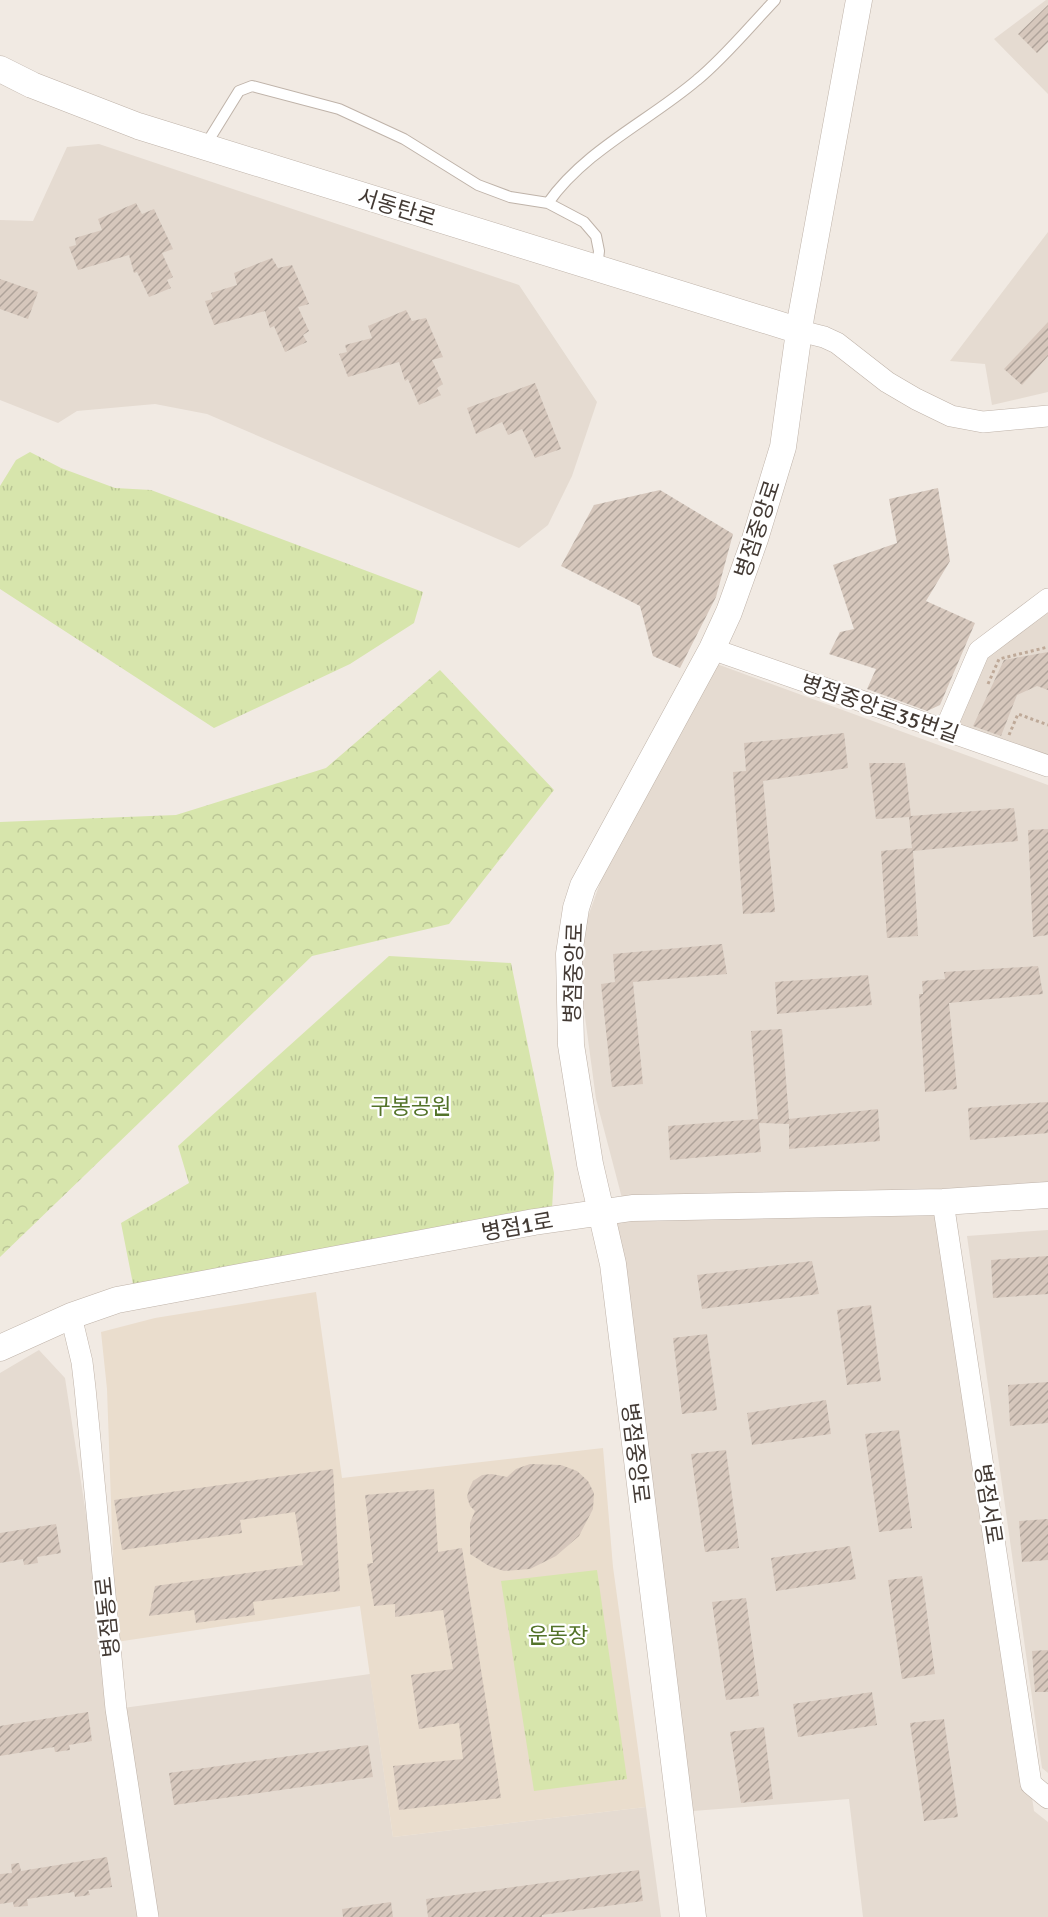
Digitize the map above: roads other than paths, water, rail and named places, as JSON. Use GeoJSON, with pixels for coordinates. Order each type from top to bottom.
{"type":"FeatureCollection","features":[{"type":"Feature","properties":{"kind":"street","name":"병점중앙로"},"geometry":{"type":"LineString","coordinates":[[693,1917],[613,1264],[590,1164],[571,1046],[569,954],[572,929],[583,886],[712,649],[729,612],[755,539],[783,447],[800,331],[856,1]]}},
{"type":"Feature","properties":{"kind":"street","name":"서동탄로"},"geometry":{"type":"LineString","coordinates":[[0,69],[32,85],[138,126],[800,331]]}},
{"type":"Feature","properties":{"kind":"street"},"geometry":{"type":"LineString","coordinates":[[800,331],[837,343],[887,382],[951,416],[983,422],[1048,416]]}},
{"type":"Feature","properties":{"kind":"street"},"geometry":{"type":"LineString","coordinates":[[945,730],[979,651],[1048,598]]}},
{"type":"Feature","properties":{"kind":"street","name":"병점중앙로35번길"},"geometry":{"type":"LineString","coordinates":[[712,649],[1048,766]]}},
{"type":"Feature","properties":{"kind":"street","name":"병점1로"},"geometry":{"type":"LineString","coordinates":[[0,1348],[71,1316],[117,1300],[534,1222],[602,1212],[632,1208],[942,1202],[1048,1195]]}},
{"type":"Feature","properties":{"kind":"street","name":"병점서로"},"geometry":{"type":"LineString","coordinates":[[942,1202],[1032,1784],[1048,1798]]}},
{"type":"Feature","properties":{"kind":"street","name":"병점동로"},"geometry":{"type":"LineString","coordinates":[[71,1316],[84,1379],[116,1709],[148,1917]]}},
{"type":"Feature","properties":{"kind":"lane"},"geometry":{"type":"LineString","coordinates":[[548,203],[562,184],[698,79],[775,0]]}},
{"type":"Feature","properties":{"kind":"lane"},"geometry":{"type":"LineString","coordinates":[[204,147],[239,91],[252,86],[339,109],[404,139],[478,185],[510,197],[548,203],[584,222],[596,236],[599,251],[597,268]]}},
{"type":"Feature","properties":{"kind":"park label","name":"구봉공원"},"geometry":{"type":"Point","coordinates":[411,1106]}},
{"type":"Feature","properties":{"kind":"park label","name":"운동장"},"geometry":{"type":"Point","coordinates":[558,1635]}}]}
